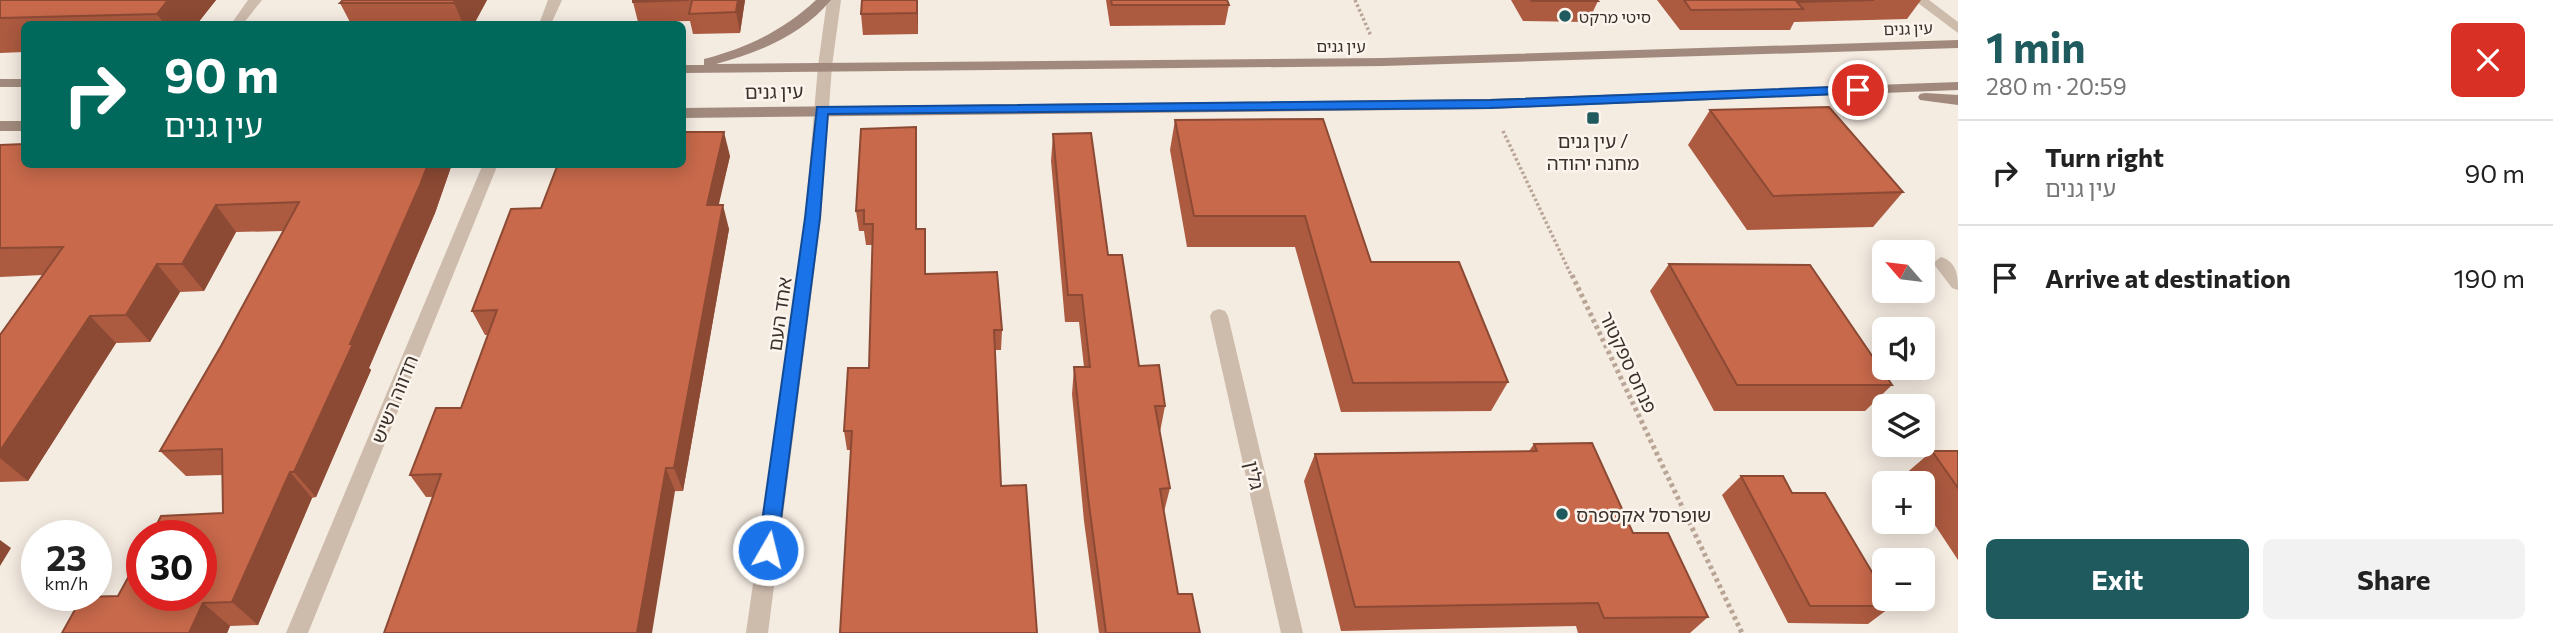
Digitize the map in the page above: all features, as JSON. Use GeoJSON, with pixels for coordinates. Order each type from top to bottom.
{"type":"FeatureCollection","features":[{"type":"Feature","properties":{"kind":"street"},"geometry":{"type":"LineString","coordinates":[[239,21],[256,0]]}},
{"type":"Feature","properties":{"kind":"street"},"geometry":{"type":"LineString","coordinates":[[546,21],[555,0]]}},
{"type":"Feature","properties":{"kind":"street"},"geometry":{"type":"LineString","coordinates":[[686,68],[731,57],[770,43],[807,17],[824,0]]}},
{"type":"Feature","properties":{"kind":"street","name":"אחד העם"},"geometry":{"type":"LineString","coordinates":[[757,633],[813,218],[825,66],[834,0]]}},
{"type":"Feature","properties":{"kind":"street"},"geometry":{"type":"LineString","coordinates":[[1921,0],[1958,29]]}},
{"type":"Feature","properties":{"kind":"street","name":"עין גנים"},"geometry":{"type":"LineString","coordinates":[[686,69],[1383,62],[1958,44]]}},
{"type":"Feature","properties":{"kind":"street"},"geometry":{"type":"LineString","coordinates":[[0,83],[21,83]]}},
{"type":"Feature","properties":{"kind":"street","name":"עין גנים"},"geometry":{"type":"LineString","coordinates":[[686,113],[1490,104],[1958,86]]}},
{"type":"Feature","properties":{"kind":"street"},"geometry":{"type":"LineString","coordinates":[[1858,90],[1958,100]]}},
{"type":"Feature","properties":{"kind":"street"},"geometry":{"type":"LineString","coordinates":[[0,126],[21,126]]}},
{"type":"Feature","properties":{"kind":"street","name":"חדווה רשיש"},"geometry":{"type":"LineString","coordinates":[[297,633],[489,168]]}},
{"type":"Feature","properties":{"kind":"street"},"geometry":{"type":"LineString","coordinates":[[1941,263],[1958,284]]}},
{"type":"Feature","properties":{"kind":"street","name":"גלין"},"geometry":{"type":"LineString","coordinates":[[1219,316],[1292,633]]}},
{"type":"Feature","properties":{"kind":"path"},"geometry":{"type":"LineString","coordinates":[[1355,0],[1383,62]]}},
{"type":"Feature","properties":{"kind":"path","name":"פנחס ספקטור"},"geometry":{"type":"LineString","coordinates":[[1490,104],[1742,633]]}},
{"type":"Feature","properties":{"kind":"building"},"geometry":{"type":"Polygon","coordinates":[[[0,0],[168,0],[157,14],[0,18],[0,0]]]}},
{"type":"Feature","properties":{"kind":"building"},"geometry":{"type":"Polygon","coordinates":[[[343,0],[455,0],[454,3],[340,3],[343,0]]]}},
{"type":"Feature","properties":{"kind":"building"},"geometry":{"type":"Polygon","coordinates":[[[633,0],[689,0],[633,2],[633,0]]]}},
{"type":"Feature","properties":{"kind":"building"},"geometry":{"type":"Polygon","coordinates":[[[692,0],[738,0],[736,12],[689,14],[692,0]]]}},
{"type":"Feature","properties":{"kind":"building"},"geometry":{"type":"Polygon","coordinates":[[[862,0],[917,0],[917,13],[861,14],[862,0]]]}},
{"type":"Feature","properties":{"kind":"building"},"geometry":{"type":"Polygon","coordinates":[[[1111,0],[1227,0],[1229,5],[1112,5],[1111,0]]]}},
{"type":"Feature","properties":{"kind":"building"},"geometry":{"type":"Polygon","coordinates":[[[1597,0],[1598,1],[1532,1],[1597,0]]]}},
{"type":"Feature","properties":{"kind":"building"},"geometry":{"type":"Polygon","coordinates":[[[1684,0],[1874,0],[1797,2],[1803,9],[1691,10],[1684,0]]]}},
{"type":"Feature","properties":{"kind":"building"},"geometry":{"type":"Polygon","coordinates":[[[1829,107],[1903,192],[1773,196],[1710,110],[1829,107]]]}},
{"type":"Feature","properties":{"kind":"building"},"geometry":{"type":"Polygon","coordinates":[[[1323,119],[1371,262],[1459,262],[1508,382],[1353,383],[1305,216],[1194,216],[1175,120],[1323,119]]]}},
{"type":"Feature","properties":{"kind":"building"},"geometry":{"type":"Polygon","coordinates":[[[916,127],[916,229],[925,229],[925,274],[997,272],[1002,330],[994,330],[1001,486],[1026,485],[1037,633],[840,633],[852,431],[844,431],[848,368],[869,368],[873,224],[864,224],[864,210],[856,211],[861,129],[916,127]]]}},
{"type":"Feature","properties":{"kind":"building"},"geometry":{"type":"Polygon","coordinates":[[[686,132],[724,132],[707,205],[723,205],[674,468],[666,468],[637,633],[384,633],[441,474],[410,475],[436,408],[461,408],[497,310],[472,311],[511,209],[541,208],[556,168],[686,168],[686,132]]]}},
{"type":"Feature","properties":{"kind":"building"},"geometry":{"type":"Polygon","coordinates":[[[1091,133],[1108,255],[1122,255],[1139,366],[1159,365],[1165,406],[1155,406],[1170,488],[1160,489],[1178,594],[1192,594],[1200,633],[1106,633],[1074,367],[1090,367],[1082,295],[1068,295],[1053,134],[1091,133]]]}},
{"type":"Feature","properties":{"kind":"building"},"geometry":{"type":"Polygon","coordinates":[[[21,144],[21,168],[426,168],[350,344],[353,344],[294,472],[290,472],[232,602],[217,603],[217,520],[159,520],[161,516],[223,513],[222,449],[160,451],[299,202],[216,205],[182,264],[157,264],[126,315],[90,316],[0,451],[0,335],[63,247],[0,248],[0,145],[21,144]]]}},
{"type":"Feature","properties":{"kind":"building"},"geometry":{"type":"Polygon","coordinates":[[[1669,264],[1810,265],[1872,356],[1872,380],[1889,380],[1892,385],[1737,385],[1669,264]]]}},
{"type":"Feature","properties":{"kind":"building"},"geometry":{"type":"Polygon","coordinates":[[[1592,443],[1633,533],[1668,533],[1708,617],[1604,618],[1598,603],[1355,607],[1315,454],[1537,451],[1534,444],[1592,443]]]}},
{"type":"Feature","properties":{"kind":"building"},"geometry":{"type":"Polygon","coordinates":[[[1935,451],[1958,451],[1958,488],[1935,455],[1935,451]]]}},
{"type":"Feature","properties":{"kind":"building"},"geometry":{"type":"Polygon","coordinates":[[[1741,476],[1783,476],[1792,493],[1825,493],[1872,572],[1872,606],[1810,606],[1741,476]]]}},
{"type":"Feature","properties":{"kind":"building"},"geometry":{"type":"Polygon","coordinates":[[[126,581],[126,611],[199,611],[189,633],[62,633],[74,611],[112,611],[112,596],[118,596],[126,581]]]}},
{"type":"Feature","properties":{"kind":"place","name":"סיטי מרקט"},"geometry":{"type":"Point","coordinates":[1565,16]}},
{"type":"Feature","properties":{"kind":"place","name":"עין גנים / מחנה יהודה"},"geometry":{"type":"Point","coordinates":[1593,118]}},
{"type":"Feature","properties":{"kind":"place","name":"שופרסל אקספרס"},"geometry":{"type":"Point","coordinates":[1562,514]}},
{"type":"Feature","properties":{"kind":"route"},"geometry":{"type":"LineString","coordinates":[[768,550],[813,218],[821,110],[1490,104],[1858,90]]}}]}
